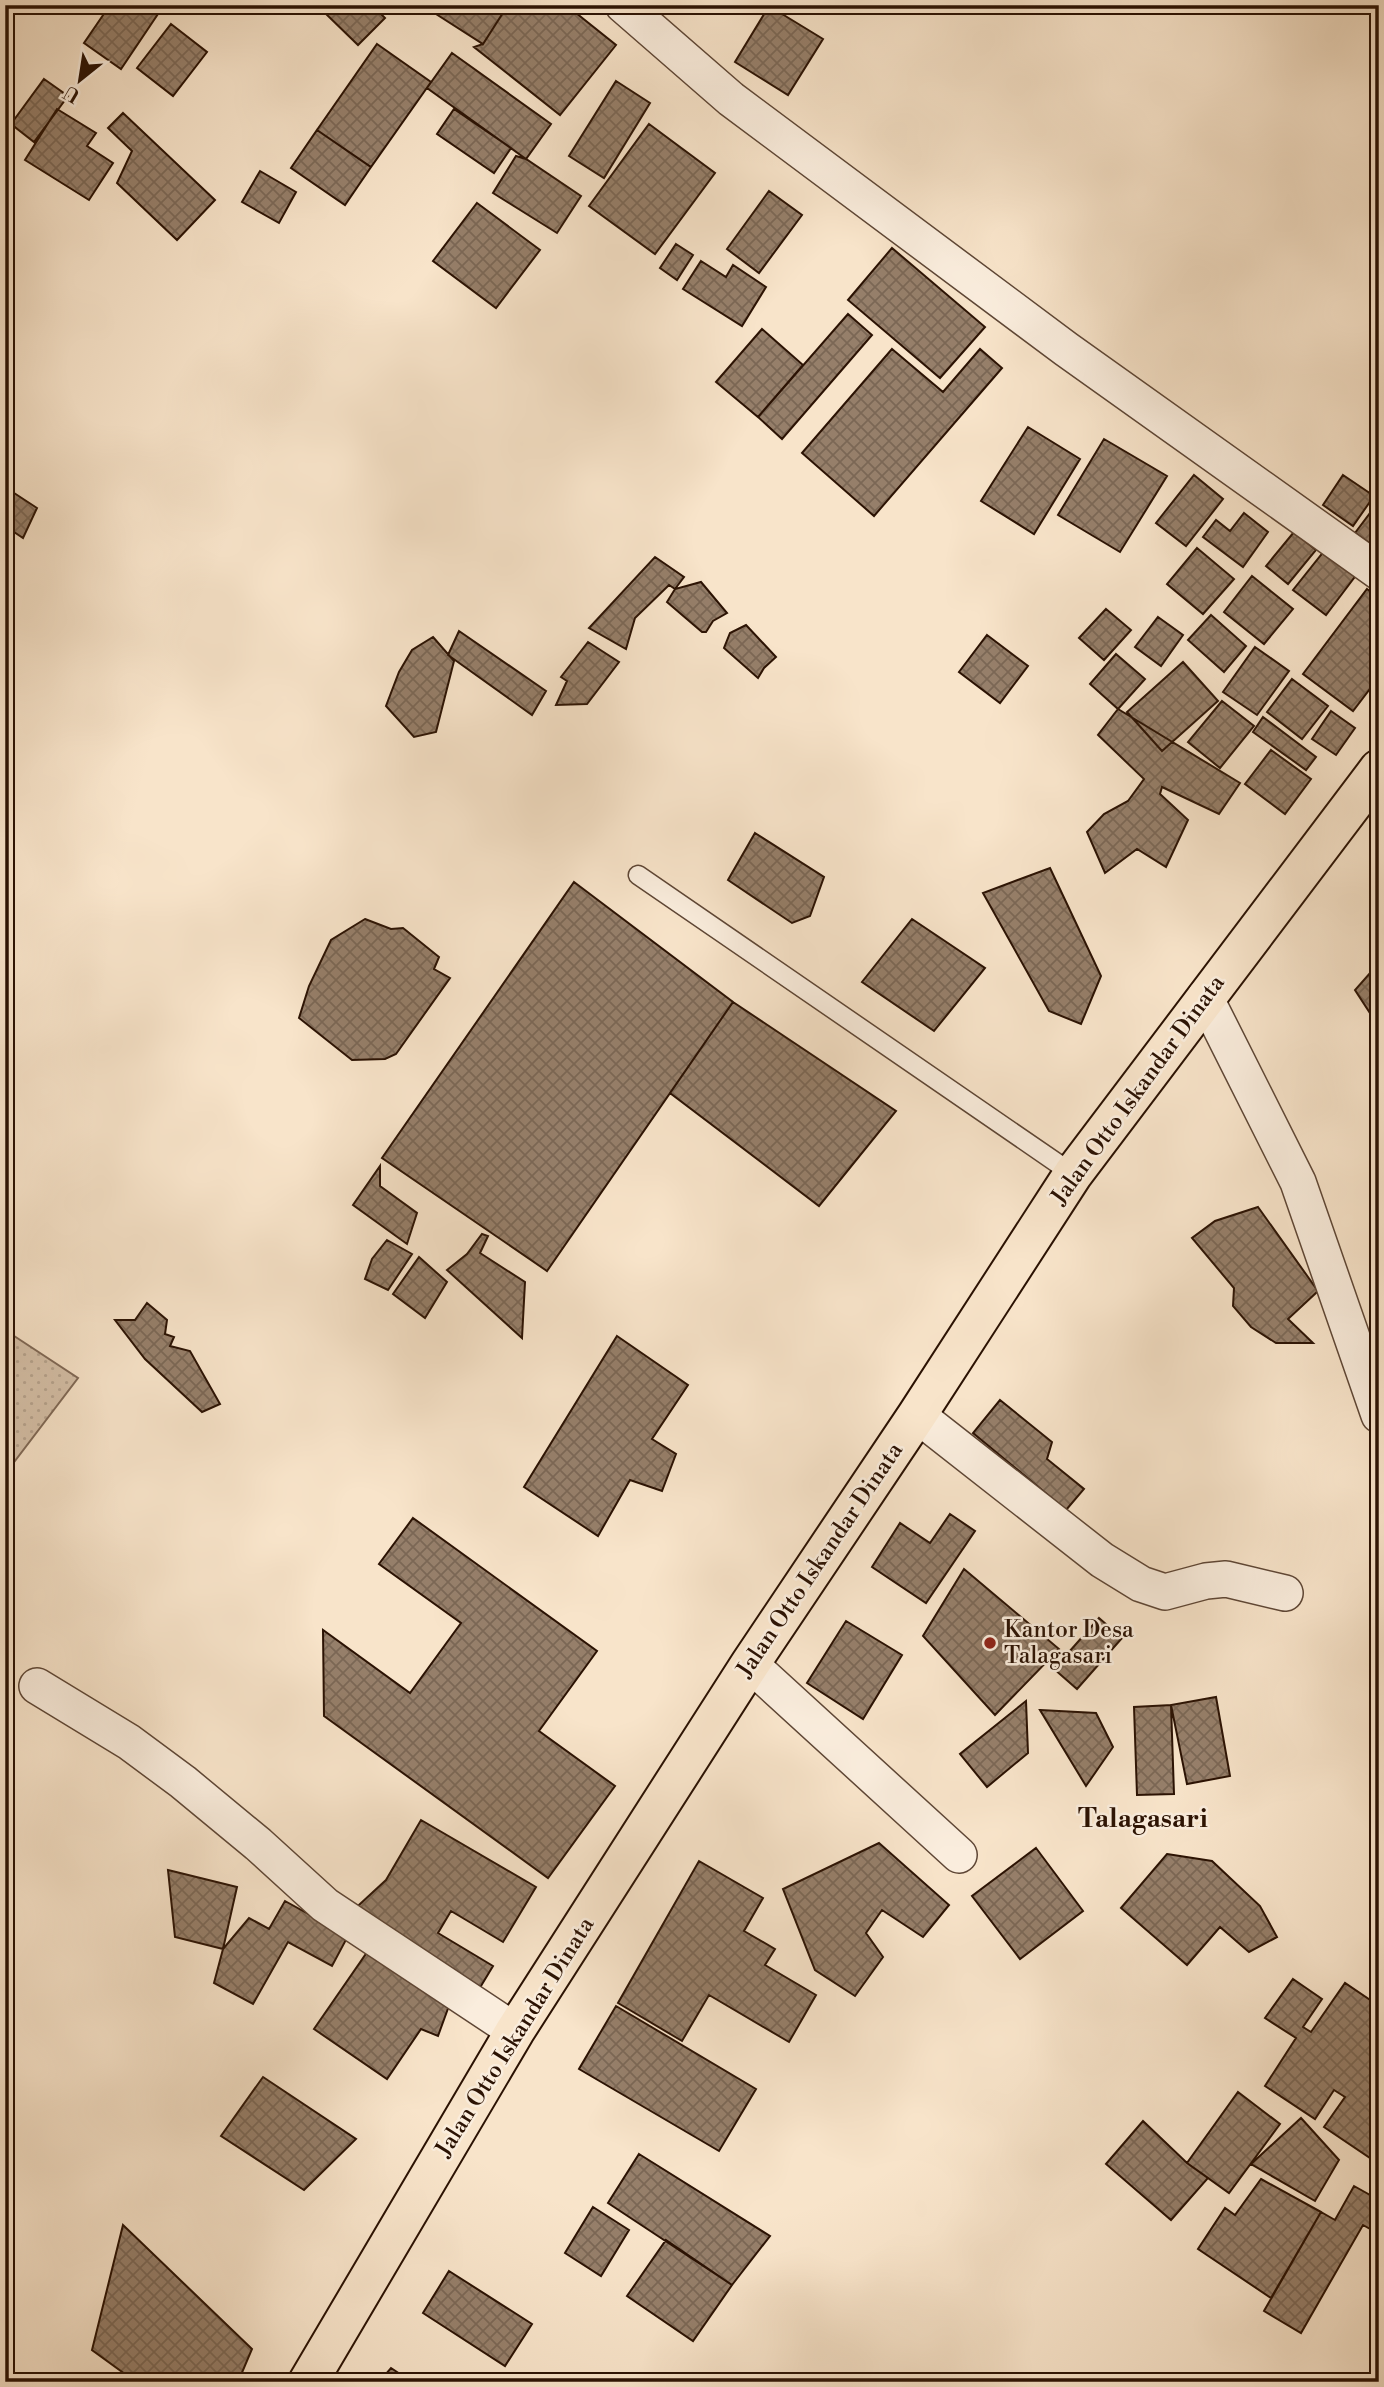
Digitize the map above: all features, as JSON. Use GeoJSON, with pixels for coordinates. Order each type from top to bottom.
{"type":"FeatureCollection","features":[{"type":"Feature","properties":{"kind":"main road","name":"Jalan Otto Iskandar Dinata"},"geometry":{"type":"LineString","coordinates":[[308,2382],[515,2031],[750,1664],[918,1415],[1073,1174],[1379,769]]}},
{"type":"Feature","properties":{"kind":"street"},"geometry":{"type":"LineString","coordinates":[[623,5],[731,99],[976,283],[1379,572]]}},
{"type":"Feature","properties":{"kind":"street"},"geometry":{"type":"LineString","coordinates":[[1205,997],[1298,1182],[1379,1415]]}},
{"type":"Feature","properties":{"kind":"street"},"geometry":{"type":"LineString","coordinates":[[918,1415],[1102,1560],[1141,1584],[1165,1592],[1206,1581],[1226,1579],[1285,1593]]}},
{"type":"Feature","properties":{"kind":"street"},"geometry":{"type":"LineString","coordinates":[[750,1664],[959,1855]]}},
{"type":"Feature","properties":{"kind":"street"},"geometry":{"type":"LineString","coordinates":[[37,1686],[140,1750],[183,1782],[258,1844],[325,1905],[515,2031]]}},
{"type":"Feature","properties":{"kind":"lane"},"geometry":{"type":"LineString","coordinates":[[638,875],[1073,1174]]}},
{"type":"Feature","properties":{"kind":"shaded area"},"geometry":{"type":"Polygon","coordinates":[[[5,1330],[78,1378],[5,1474],[5,1330]]]}},
{"type":"Feature","properties":{"kind":"building"},"geometry":{"type":"Polygon","coordinates":[[[110,5],[164,5],[121,69],[84,43],[110,5]]]}},
{"type":"Feature","properties":{"kind":"building"},"geometry":{"type":"Polygon","coordinates":[[[333,5],[372,5],[385,18],[358,45],[325,13],[333,5]]]}},
{"type":"Feature","properties":{"kind":"building"},"geometry":{"type":"Polygon","coordinates":[[[442,5],[508,5],[483,44],[436,14],[442,5]]]}},
{"type":"Feature","properties":{"kind":"building"},"geometry":{"type":"Polygon","coordinates":[[[508,5],[566,5],[616,45],[560,115],[474,47],[483,44],[508,5]]]}},
{"type":"Feature","properties":{"kind":"building"},"geometry":{"type":"Polygon","coordinates":[[[769,6],[823,39],[788,95],[735,62],[769,6]]]}},
{"type":"Feature","properties":{"kind":"building"},"geometry":{"type":"Polygon","coordinates":[[[171,24],[207,52],[173,96],[137,68],[171,24]]]}},
{"type":"Feature","properties":{"kind":"building"},"geometry":{"type":"Polygon","coordinates":[[[377,44],[431,82],[371,167],[317,130],[377,44]]]}},
{"type":"Feature","properties":{"kind":"building"},"geometry":{"type":"Polygon","coordinates":[[[452,53],[551,124],[526,159],[427,88],[452,53]]]}},
{"type":"Feature","properties":{"kind":"building"},"geometry":{"type":"Polygon","coordinates":[[[44,79],[68,96],[34,142],[11,124],[44,79]]]}},
{"type":"Feature","properties":{"kind":"building"},"geometry":{"type":"Polygon","coordinates":[[[616,81],[650,103],[604,178],[569,156],[616,81]]]}},
{"type":"Feature","properties":{"kind":"building"},"geometry":{"type":"Polygon","coordinates":[[[57,109],[96,133],[87,146],[113,163],[89,200],[25,160],[57,109]]]}},
{"type":"Feature","properties":{"kind":"building"},"geometry":{"type":"Polygon","coordinates":[[[454,109],[511,148],[494,173],[437,134],[454,109]]]}},
{"type":"Feature","properties":{"kind":"building"},"geometry":{"type":"Polygon","coordinates":[[[123,113],[215,200],[177,240],[117,183],[132,151],[108,128],[123,113]]]}},
{"type":"Feature","properties":{"kind":"building"},"geometry":{"type":"Polygon","coordinates":[[[649,124],[715,173],[655,254],[589,206],[649,124]]]}},
{"type":"Feature","properties":{"kind":"building"},"geometry":{"type":"Polygon","coordinates":[[[317,130],[371,167],[345,205],[291,168],[317,130]]]}},
{"type":"Feature","properties":{"kind":"building"},"geometry":{"type":"Polygon","coordinates":[[[516,156],[526,159],[581,196],[557,233],[493,193],[516,156]]]}},
{"type":"Feature","properties":{"kind":"building"},"geometry":{"type":"Polygon","coordinates":[[[260,171],[296,192],[279,223],[242,202],[260,171]]]}},
{"type":"Feature","properties":{"kind":"building"},"geometry":{"type":"Polygon","coordinates":[[[769,191],[802,215],[759,273],[727,249],[769,191]]]}},
{"type":"Feature","properties":{"kind":"building"},"geometry":{"type":"Polygon","coordinates":[[[477,203],[540,250],[496,308],[433,261],[477,203]]]}},
{"type":"Feature","properties":{"kind":"building"},"geometry":{"type":"Polygon","coordinates":[[[676,244],[693,255],[677,280],[660,268],[676,244]]]}},
{"type":"Feature","properties":{"kind":"building"},"geometry":{"type":"Polygon","coordinates":[[[892,248],[985,327],[940,378],[848,300],[892,248]]]}},
{"type":"Feature","properties":{"kind":"building"},"geometry":{"type":"Polygon","coordinates":[[[701,261],[726,277],[733,265],[766,287],[742,326],[683,289],[701,261]]]}},
{"type":"Feature","properties":{"kind":"building"},"geometry":{"type":"Polygon","coordinates":[[[848,314],[872,335],[782,439],[758,417],[848,314]]]}},
{"type":"Feature","properties":{"kind":"building"},"geometry":{"type":"Polygon","coordinates":[[[762,329],[803,365],[758,417],[716,382],[762,329]]]}},
{"type":"Feature","properties":{"kind":"building"},"geometry":{"type":"Polygon","coordinates":[[[892,349],[943,392],[980,349],[1002,368],[874,516],[802,453],[892,349]]]}},
{"type":"Feature","properties":{"kind":"building"},"geometry":{"type":"Polygon","coordinates":[[[1028,427],[1080,459],[1034,534],[981,501],[1028,427]]]}},
{"type":"Feature","properties":{"kind":"building"},"geometry":{"type":"Polygon","coordinates":[[[1104,439],[1167,476],[1120,552],[1058,515],[1104,439]]]}},
{"type":"Feature","properties":{"kind":"building"},"geometry":{"type":"Polygon","coordinates":[[[1194,475],[1223,499],[1186,546],[1156,523],[1194,475]]]}},
{"type":"Feature","properties":{"kind":"building"},"geometry":{"type":"Polygon","coordinates":[[[1343,475],[1374,496],[1353,526],[1323,505],[1343,475]]]}},
{"type":"Feature","properties":{"kind":"building"},"geometry":{"type":"Polygon","coordinates":[[[8,489],[37,508],[23,538],[8,528],[5,531],[5,493],[8,489]]]}},
{"type":"Feature","properties":{"kind":"building"},"geometry":{"type":"Polygon","coordinates":[[[1379,501],[1379,550],[1355,533],[1379,501]]]}},
{"type":"Feature","properties":{"kind":"building"},"geometry":{"type":"Polygon","coordinates":[[[1244,513],[1268,532],[1243,567],[1203,537],[1216,520],[1230,531],[1244,513]]]}},
{"type":"Feature","properties":{"kind":"building"},"geometry":{"type":"Polygon","coordinates":[[[1294,532],[1316,550],[1288,584],[1266,566],[1294,532]]]}},
{"type":"Feature","properties":{"kind":"building"},"geometry":{"type":"Polygon","coordinates":[[[1197,548],[1234,579],[1203,614],[1167,584],[1197,548]]]}},
{"type":"Feature","properties":{"kind":"building"},"geometry":{"type":"Polygon","coordinates":[[[1325,550],[1357,574],[1326,615],[1293,590],[1325,550]]]}},
{"type":"Feature","properties":{"kind":"building"},"geometry":{"type":"Polygon","coordinates":[[[655,557],[684,577],[675,589],[669,585],[635,618],[626,649],[589,628],[655,557]]]}},
{"type":"Feature","properties":{"kind":"building"},"geometry":{"type":"Polygon","coordinates":[[[1252,576],[1293,609],[1264,644],[1224,612],[1252,576]]]}},
{"type":"Feature","properties":{"kind":"building"},"geometry":{"type":"Polygon","coordinates":[[[701,582],[727,613],[713,621],[706,632],[702,632],[667,602],[675,589],[701,582]]]}},
{"type":"Feature","properties":{"kind":"building"},"geometry":{"type":"Polygon","coordinates":[[[1367,589],[1379,598],[1379,677],[1353,711],[1303,674],[1367,589]]]}},
{"type":"Feature","properties":{"kind":"building"},"geometry":{"type":"Polygon","coordinates":[[[1106,609],[1131,630],[1104,660],[1079,638],[1106,609]]]}},
{"type":"Feature","properties":{"kind":"building"},"geometry":{"type":"Polygon","coordinates":[[[1211,615],[1246,646],[1224,672],[1188,640],[1211,615]]]}},
{"type":"Feature","properties":{"kind":"building"},"geometry":{"type":"Polygon","coordinates":[[[1158,617],[1183,635],[1161,666],[1135,647],[1158,617]]]}},
{"type":"Feature","properties":{"kind":"building"},"geometry":{"type":"Polygon","coordinates":[[[746,625],[776,657],[758,678],[724,648],[730,633],[746,625]]]}},
{"type":"Feature","properties":{"kind":"building"},"geometry":{"type":"Polygon","coordinates":[[[459,631],[546,691],[532,715],[448,655],[459,631]]]}},
{"type":"Feature","properties":{"kind":"building"},"geometry":{"type":"Polygon","coordinates":[[[987,635],[1028,666],[1000,703],[959,672],[987,635]]]}},
{"type":"Feature","properties":{"kind":"building"},"geometry":{"type":"Polygon","coordinates":[[[433,637],[454,661],[436,732],[414,737],[386,706],[399,672],[412,650],[433,637]]]}},
{"type":"Feature","properties":{"kind":"building"},"geometry":{"type":"Polygon","coordinates":[[[588,642],[619,662],[587,704],[556,705],[567,681],[561,677],[588,642]]]}},
{"type":"Feature","properties":{"kind":"building"},"geometry":{"type":"Polygon","coordinates":[[[1255,647],[1289,671],[1257,715],[1223,692],[1255,647]]]}},
{"type":"Feature","properties":{"kind":"building"},"geometry":{"type":"Polygon","coordinates":[[[1116,654],[1145,679],[1118,709],[1090,684],[1116,654]]]}},
{"type":"Feature","properties":{"kind":"building"},"geometry":{"type":"Polygon","coordinates":[[[1183,662],[1218,701],[1162,751],[1127,712],[1183,662]]]}},
{"type":"Feature","properties":{"kind":"building"},"geometry":{"type":"Polygon","coordinates":[[[1292,679],[1328,706],[1302,739],[1267,712],[1292,679]]]}},
{"type":"Feature","properties":{"kind":"building"},"geometry":{"type":"Polygon","coordinates":[[[1222,701],[1254,726],[1220,768],[1188,742],[1222,701]]]}},
{"type":"Feature","properties":{"kind":"building"},"geometry":{"type":"Polygon","coordinates":[[[1118,709],[1240,783],[1219,814],[1162,787],[1160,794],[1188,820],[1166,867],[1137,849],[1105,873],[1087,832],[1104,814],[1128,801],[1144,779],[1098,735],[1118,709]]]}},
{"type":"Feature","properties":{"kind":"building"},"geometry":{"type":"Polygon","coordinates":[[[1331,711],[1355,728],[1336,755],[1312,739],[1331,711]]]}},
{"type":"Feature","properties":{"kind":"building"},"geometry":{"type":"Polygon","coordinates":[[[1263,717],[1316,757],[1306,770],[1253,732],[1263,717]]]}},
{"type":"Feature","properties":{"kind":"building"},"geometry":{"type":"Polygon","coordinates":[[[1271,750],[1311,779],[1285,814],[1245,784],[1271,750]]]}},
{"type":"Feature","properties":{"kind":"building"},"geometry":{"type":"Polygon","coordinates":[[[755,833],[824,877],[810,916],[792,923],[728,880],[755,833]]]}},
{"type":"Feature","properties":{"kind":"building"},"geometry":{"type":"Polygon","coordinates":[[[1050,868],[1101,976],[1081,1024],[1049,1011],[983,893],[1050,868]]]}},
{"type":"Feature","properties":{"kind":"building"},"geometry":{"type":"Polygon","coordinates":[[[574,882],[733,1002],[547,1271],[382,1158],[574,882]]]}},
{"type":"Feature","properties":{"kind":"building"},"geometry":{"type":"Polygon","coordinates":[[[365,919],[391,929],[403,928],[439,957],[434,969],[450,978],[396,1054],[385,1059],[352,1060],[299,1018],[309,986],[331,940],[365,919]]]}},
{"type":"Feature","properties":{"kind":"building"},"geometry":{"type":"Polygon","coordinates":[[[912,919],[985,968],[934,1031],[862,982],[912,919]]]}},
{"type":"Feature","properties":{"kind":"building"},"geometry":{"type":"Polygon","coordinates":[[[1379,963],[1379,1027],[1355,990],[1379,963]]]}},
{"type":"Feature","properties":{"kind":"building"},"geometry":{"type":"Polygon","coordinates":[[[733,1002],[896,1111],[819,1206],[670,1093],[733,1002]]]}},
{"type":"Feature","properties":{"kind":"building"},"geometry":{"type":"Polygon","coordinates":[[[380,1166],[380,1186],[417,1213],[407,1244],[353,1205],[380,1166]]]}},
{"type":"Feature","properties":{"kind":"building"},"geometry":{"type":"Polygon","coordinates":[[[1258,1207],[1318,1291],[1288,1319],[1313,1343],[1276,1343],[1251,1327],[1233,1306],[1234,1288],[1192,1238],[1215,1221],[1258,1207]]]}},
{"type":"Feature","properties":{"kind":"building"},"geometry":{"type":"Polygon","coordinates":[[[482,1234],[488,1236],[480,1253],[525,1282],[522,1338],[447,1270],[467,1254],[482,1234]]]}},
{"type":"Feature","properties":{"kind":"building"},"geometry":{"type":"Polygon","coordinates":[[[387,1240],[412,1254],[388,1290],[365,1279],[372,1259],[387,1240]]]}},
{"type":"Feature","properties":{"kind":"building"},"geometry":{"type":"Polygon","coordinates":[[[419,1257],[447,1282],[425,1318],[393,1294],[419,1257]]]}},
{"type":"Feature","properties":{"kind":"building"},"geometry":{"type":"Polygon","coordinates":[[[147,1303],[167,1320],[165,1334],[174,1337],[170,1346],[190,1351],[220,1404],[202,1412],[145,1359],[115,1320],[135,1320],[147,1303]]]}},
{"type":"Feature","properties":{"kind":"building"},"geometry":{"type":"Polygon","coordinates":[[[617,1336],[688,1385],[652,1439],[676,1454],[662,1491],[630,1480],[598,1536],[524,1487],[617,1336]]]}},
{"type":"Feature","properties":{"kind":"building"},"geometry":{"type":"Polygon","coordinates":[[[1000,1400],[1052,1442],[1047,1459],[1084,1489],[1066,1510],[973,1433],[1000,1400]]]}},
{"type":"Feature","properties":{"kind":"building"},"geometry":{"type":"Polygon","coordinates":[[[950,1514],[975,1531],[926,1603],[872,1567],[900,1523],[930,1543],[950,1514]]]}},
{"type":"Feature","properties":{"kind":"building"},"geometry":{"type":"Polygon","coordinates":[[[413,1518],[597,1651],[539,1731],[615,1786],[548,1878],[324,1716],[323,1630],[410,1693],[461,1623],[379,1564],[413,1518]]]}},
{"type":"Feature","properties":{"kind":"building","name":"Kantor Desa Talagasari"},"geometry":{"type":"Polygon","coordinates":[[[964,1569],[1059,1649],[995,1715],[923,1636],[964,1569]]]}},
{"type":"Feature","properties":{"kind":"building"},"geometry":{"type":"Polygon","coordinates":[[[1099,1618],[1122,1638],[1077,1689],[1054,1669],[1099,1618]]]}},
{"type":"Feature","properties":{"kind":"building"},"geometry":{"type":"Polygon","coordinates":[[[846,1621],[902,1655],[863,1719],[807,1683],[846,1621]]]}},
{"type":"Feature","properties":{"kind":"building"},"geometry":{"type":"Polygon","coordinates":[[[1216,1697],[1230,1776],[1187,1784],[1171,1705],[1216,1697]]]}},
{"type":"Feature","properties":{"kind":"building"},"geometry":{"type":"Polygon","coordinates":[[[1026,1701],[1028,1753],[987,1787],[960,1754],[1026,1701]]]}},
{"type":"Feature","properties":{"kind":"building"},"geometry":{"type":"Polygon","coordinates":[[[1171,1705],[1174,1794],[1137,1795],[1134,1707],[1171,1705]]]}},
{"type":"Feature","properties":{"kind":"building"},"geometry":{"type":"Polygon","coordinates":[[[1040,1710],[1096,1713],[1113,1747],[1086,1786],[1040,1710]]]}},
{"type":"Feature","properties":{"kind":"building"},"geometry":{"type":"Polygon","coordinates":[[[421,1820],[536,1887],[503,1942],[451,1911],[438,1933],[493,1966],[478,1991],[348,1915],[386,1880],[421,1820]]]}},
{"type":"Feature","properties":{"kind":"building"},"geometry":{"type":"Polygon","coordinates":[[[879,1843],[949,1905],[923,1937],[882,1910],[866,1933],[883,1957],[855,1996],[815,1970],[783,1889],[879,1843]]]}},
{"type":"Feature","properties":{"kind":"building"},"geometry":{"type":"Polygon","coordinates":[[[1036,1848],[1083,1911],[1020,1959],[972,1896],[1036,1848]]]}},
{"type":"Feature","properties":{"kind":"building"},"geometry":{"type":"Polygon","coordinates":[[[1167,1854],[1212,1861],[1260,1906],[1277,1937],[1249,1952],[1220,1927],[1187,1965],[1121,1908],[1167,1854]]]}},
{"type":"Feature","properties":{"kind":"building"},"geometry":{"type":"Polygon","coordinates":[[[699,1861],[763,1898],[744,1931],[775,1949],[765,1965],[816,1995],[789,2042],[709,1995],[682,2041],[618,2003],[699,1861]]]}},
{"type":"Feature","properties":{"kind":"building"},"geometry":{"type":"Polygon","coordinates":[[[168,1870],[237,1887],[223,1949],[175,1937],[168,1870]]]}},
{"type":"Feature","properties":{"kind":"building"},"geometry":{"type":"Polygon","coordinates":[[[285,1901],[348,1936],[332,1966],[288,1942],[253,2004],[214,1983],[223,1949],[249,1918],[269,1929],[285,1901]]]}},
{"type":"Feature","properties":{"kind":"building"},"geometry":{"type":"Polygon","coordinates":[[[370,1948],[450,2003],[438,2036],[421,2029],[387,2079],[314,2029],[370,1948]]]}},
{"type":"Feature","properties":{"kind":"building"},"geometry":{"type":"Polygon","coordinates":[[[1293,1979],[1322,1999],[1303,2027],[1311,2032],[1345,1983],[1379,2006],[1379,2164],[1324,2127],[1345,2097],[1334,2090],[1315,2119],[1265,2086],[1296,2038],[1265,2018],[1293,1979]]]}},
{"type":"Feature","properties":{"kind":"building"},"geometry":{"type":"Polygon","coordinates":[[[616,2006],[756,2089],[719,2151],[579,2069],[616,2006]]]}},
{"type":"Feature","properties":{"kind":"building"},"geometry":{"type":"Polygon","coordinates":[[[263,2077],[356,2139],[304,2190],[221,2136],[263,2077]]]}},
{"type":"Feature","properties":{"kind":"building"},"geometry":{"type":"Polygon","coordinates":[[[1238,2092],[1280,2124],[1229,2193],[1187,2163],[1238,2092]]]}},
{"type":"Feature","properties":{"kind":"building"},"geometry":{"type":"Polygon","coordinates":[[[1301,2118],[1339,2160],[1315,2201],[1251,2164],[1301,2118]]]}},
{"type":"Feature","properties":{"kind":"building"},"geometry":{"type":"Polygon","coordinates":[[[1143,2121],[1187,2163],[1208,2178],[1171,2220],[1106,2164],[1143,2121]]]}},
{"type":"Feature","properties":{"kind":"building"},"geometry":{"type":"Polygon","coordinates":[[[639,2154],[770,2236],[732,2285],[608,2203],[639,2154]]]}},
{"type":"Feature","properties":{"kind":"building"},"geometry":{"type":"Polygon","coordinates":[[[1261,2179],[1321,2212],[1271,2298],[1198,2249],[1225,2208],[1235,2215],[1261,2179]]]}},
{"type":"Feature","properties":{"kind":"building"},"geometry":{"type":"Polygon","coordinates":[[[1354,2186],[1379,2200],[1379,2234],[1363,2225],[1301,2333],[1264,2311],[1321,2212],[1335,2220],[1354,2186]]]}},
{"type":"Feature","properties":{"kind":"building"},"geometry":{"type":"Polygon","coordinates":[[[593,2207],[629,2230],[601,2276],[565,2253],[593,2207]]]}},
{"type":"Feature","properties":{"kind":"building"},"geometry":{"type":"Polygon","coordinates":[[[123,2225],[252,2349],[238,2382],[136,2382],[92,2350],[123,2225]]]}},
{"type":"Feature","properties":{"kind":"building"},"geometry":{"type":"Polygon","coordinates":[[[666,2240],[732,2285],[693,2341],[627,2296],[666,2240]]]}},
{"type":"Feature","properties":{"kind":"building"},"geometry":{"type":"Polygon","coordinates":[[[449,2271],[532,2324],[505,2366],[423,2313],[449,2271]]]}},
{"type":"Feature","properties":{"kind":"building"},"geometry":{"type":"Polygon","coordinates":[[[391,2368],[412,2382],[379,2382],[391,2368]]]}},
{"type":"Feature","properties":{"kind":"place","name":"Kantor Desa Talagasari"},"geometry":{"type":"Point","coordinates":[990,1643]}},
{"type":"Feature","properties":{"kind":"district","name":"Talagasari"},"geometry":{"type":"Point","coordinates":[1143,1819]}}]}
